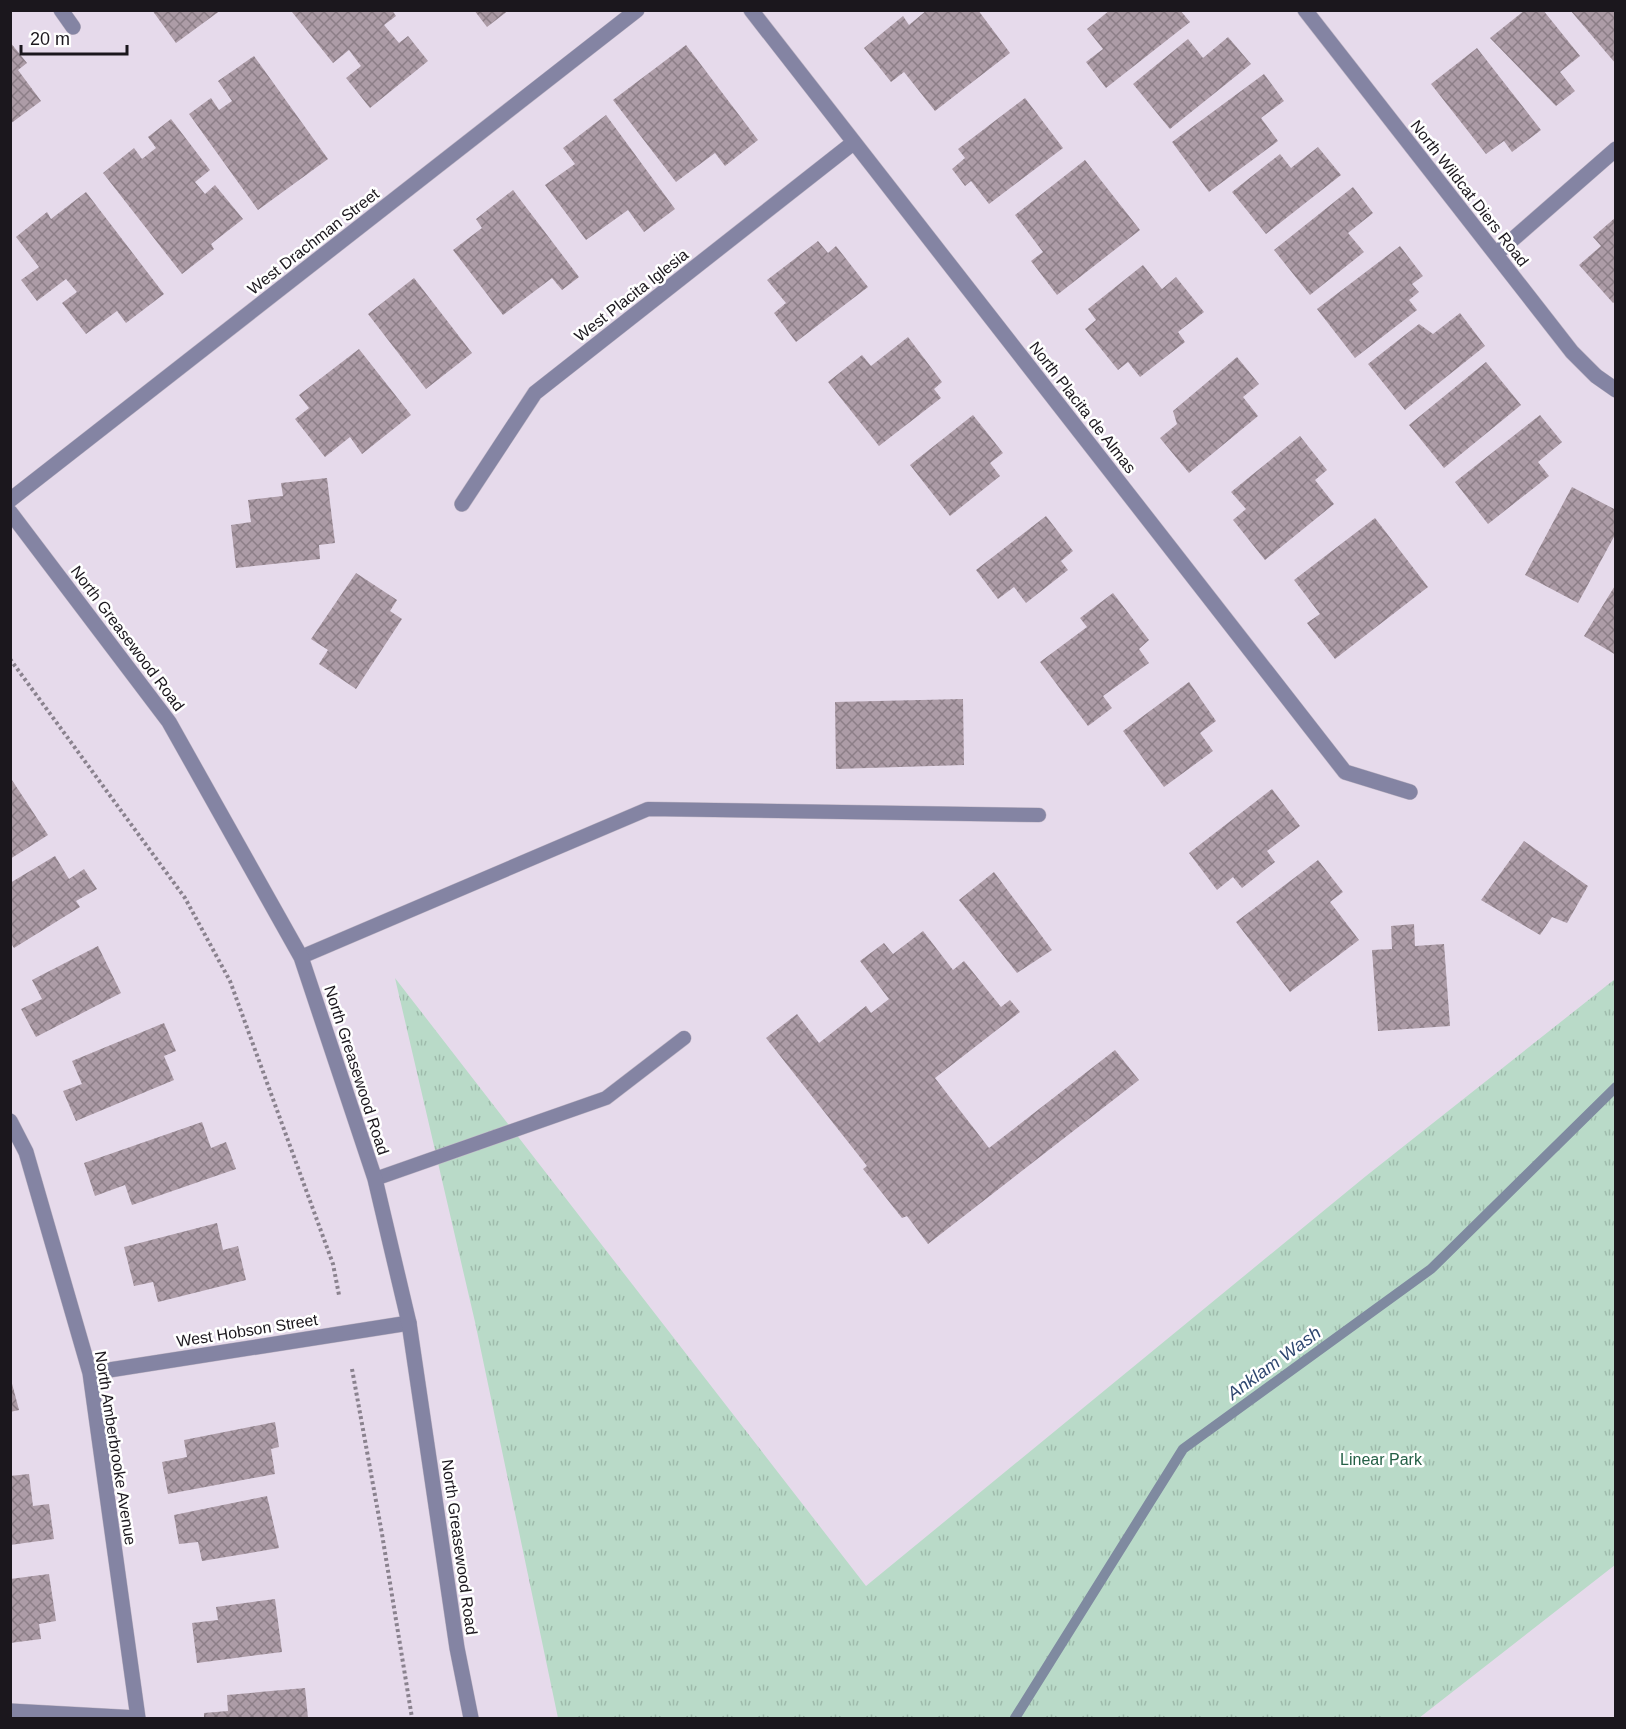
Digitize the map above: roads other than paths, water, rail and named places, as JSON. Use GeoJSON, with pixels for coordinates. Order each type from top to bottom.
{"type":"FeatureCollection","features":[{"type":"Feature","properties":{"kind":"street"},"geometry":{"type":"LineString","coordinates":[[61,10],[73,27]]}},
{"type":"Feature","properties":{"kind":"street","name":"West Drachman Street"},"geometry":{"type":"LineString","coordinates":[[10,500],[637,10]]}},
{"type":"Feature","properties":{"kind":"street","name":"North Placita de Almas"},"geometry":{"type":"LineString","coordinates":[[751,10],[853,144],[1345,771],[1410,792]]}},
{"type":"Feature","properties":{"kind":"street","name":"North Wildcat Diers Road"},"geometry":{"type":"LineString","coordinates":[[1305,10],[1572,352],[1596,376],[1616,390]]}},
{"type":"Feature","properties":{"kind":"street","name":"West Placita Iglesia"},"geometry":{"type":"LineString","coordinates":[[462,504],[534,393],[853,144]]}},
{"type":"Feature","properties":{"kind":"street"},"geometry":{"type":"LineString","coordinates":[[1496,254],[1616,148]]}},
{"type":"Feature","properties":{"kind":"street","name":"North Greasewood Road"},"geometry":{"type":"LineString","coordinates":[[10,512],[169,722],[301,957],[375,1179],[409,1323],[457,1648],[471,1719]]}},
{"type":"Feature","properties":{"kind":"street","name":"North Amberbrooke Avenue"},"geometry":{"type":"LineString","coordinates":[[10,1121],[26,1152],[90,1373],[138,1718]]}},
{"type":"Feature","properties":{"kind":"street","name":"West Hobson Street"},"geometry":{"type":"LineString","coordinates":[[90,1373],[409,1323]]}},
{"type":"Feature","properties":{"kind":"street"},"geometry":{"type":"LineString","coordinates":[[10,1711],[138,1718]]}},
{"type":"Feature","properties":{"kind":"lane"},"geometry":{"type":"LineString","coordinates":[[301,957],[648,809],[1039,815]]}},
{"type":"Feature","properties":{"kind":"lane"},"geometry":{"type":"LineString","coordinates":[[375,1179],[606,1098],[684,1038]]}},
{"type":"Feature","properties":{"kind":"waterway","name":"Anklam Wash"},"geometry":{"type":"LineString","coordinates":[[1015,1718],[1183,1449],[1431,1269],[1616,1087]]}},
{"type":"Feature","properties":{"kind":"park label","name":"Linear Park"},"geometry":{"type":"Point","coordinates":[1381,1459]}}]}
